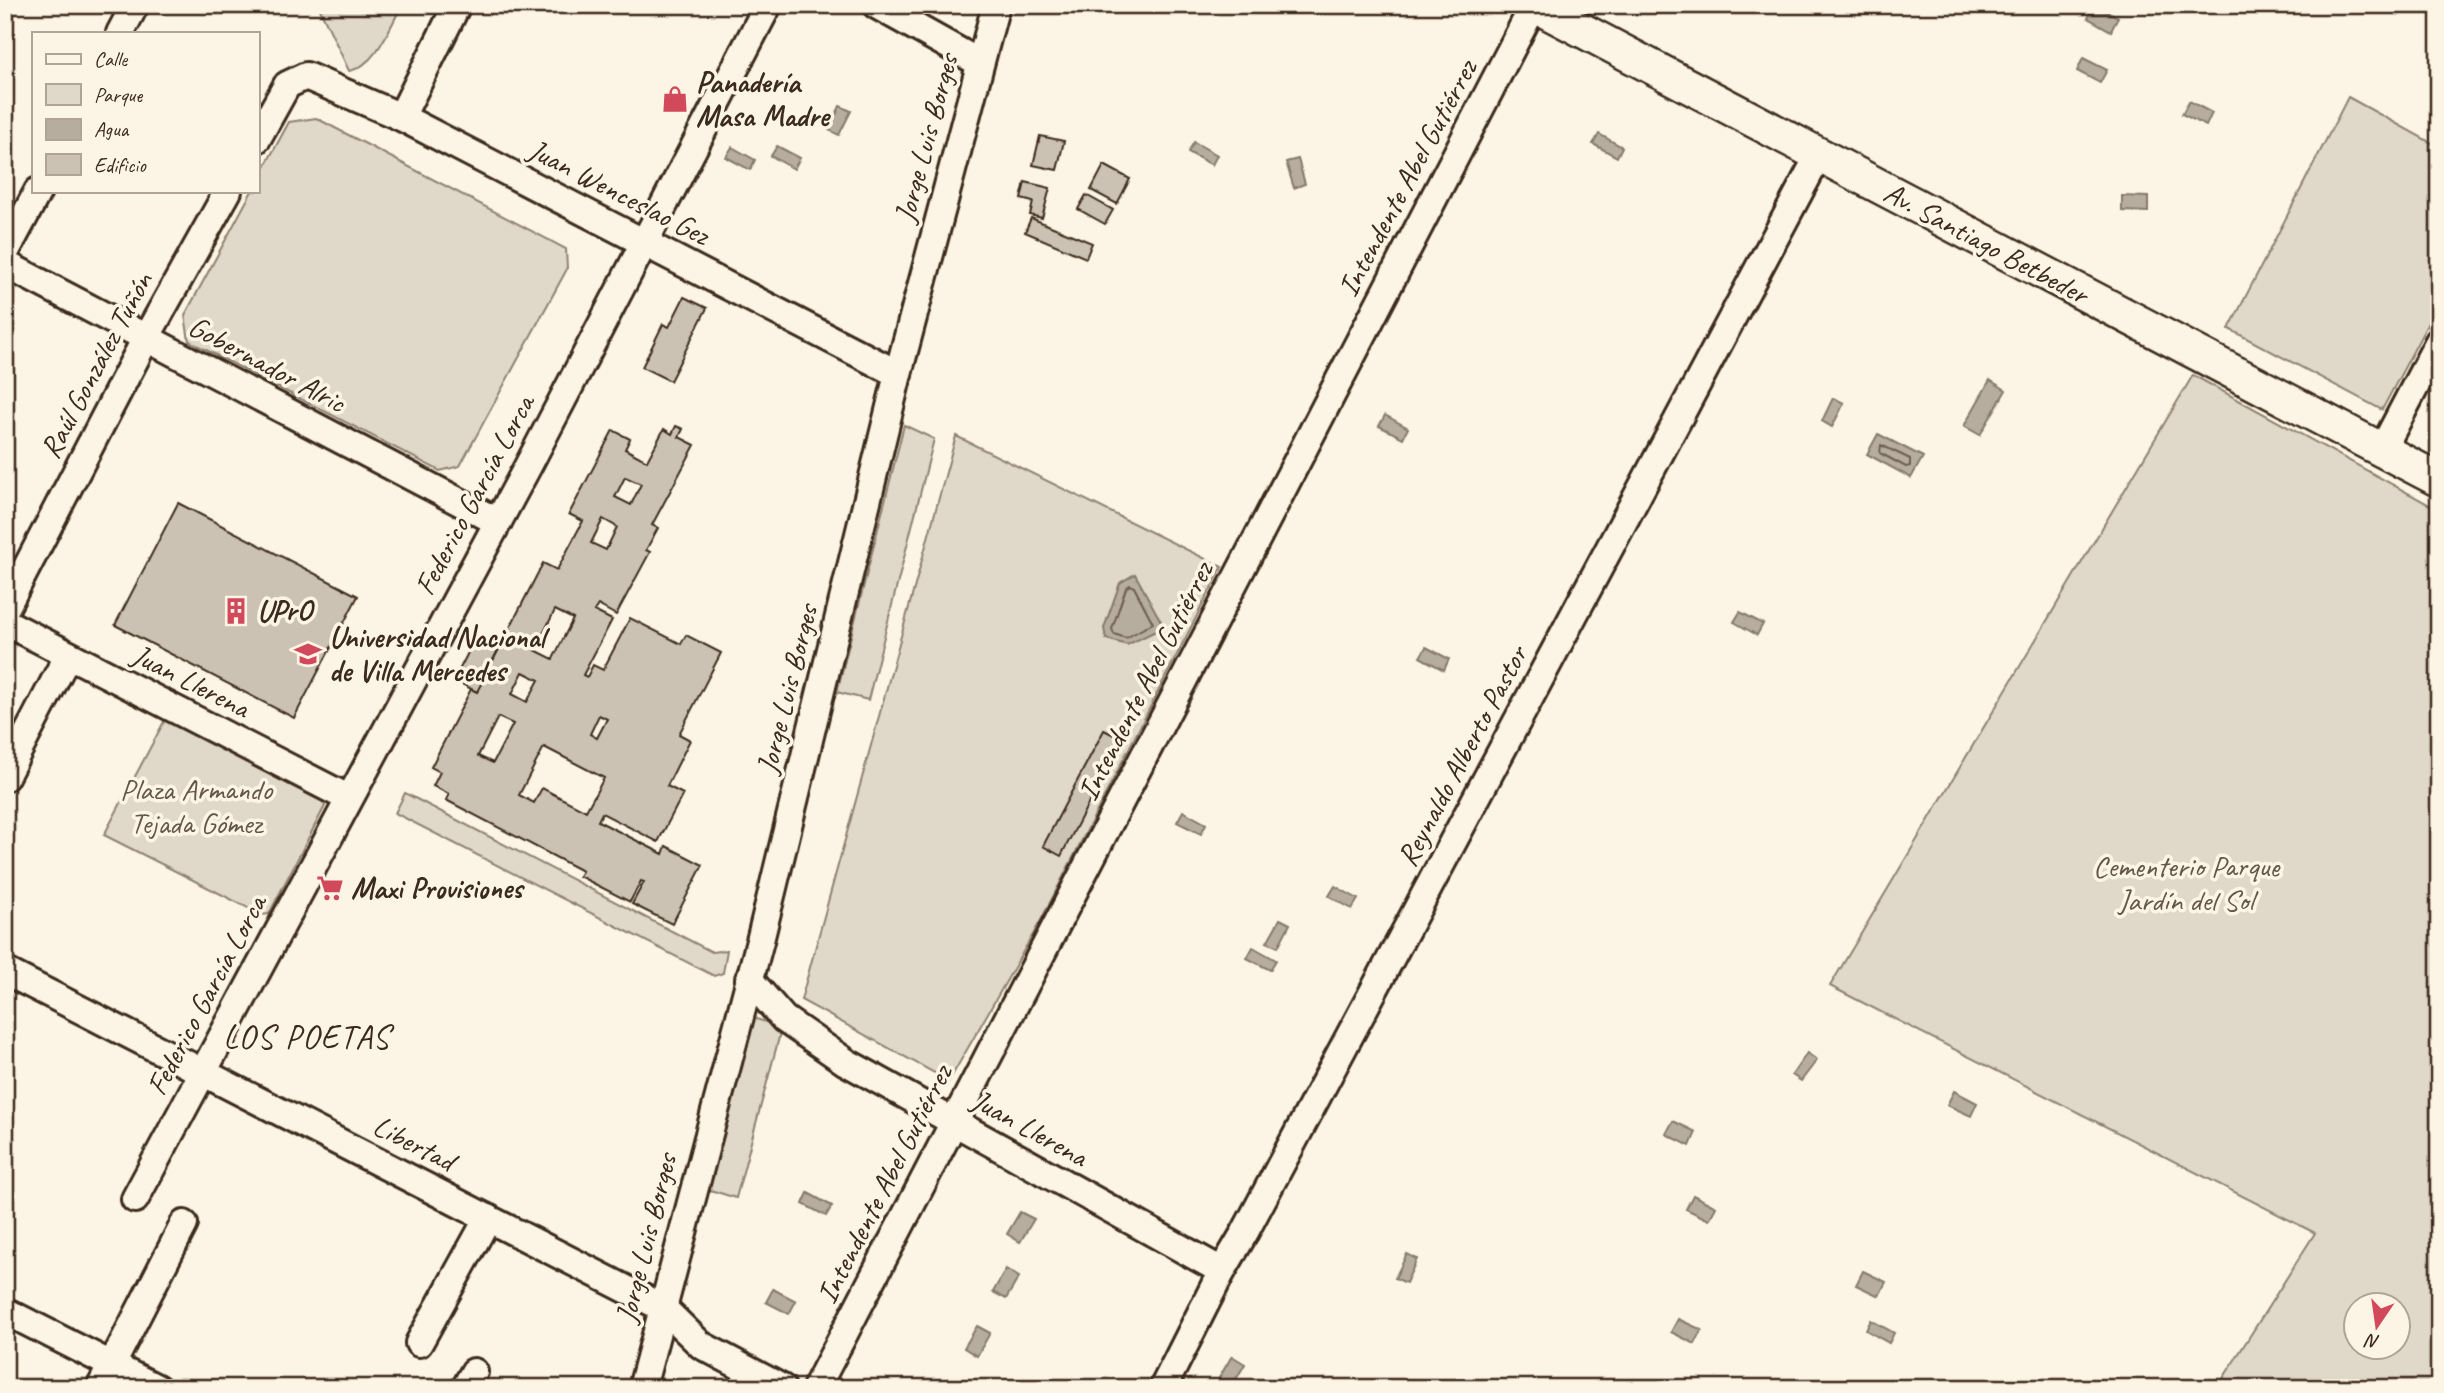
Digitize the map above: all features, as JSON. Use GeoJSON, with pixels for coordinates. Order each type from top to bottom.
{"type":"FeatureCollection","features":[{"type":"Feature","properties":{"kind":"main road","name":"Av. Santiago Betbeder"},"geometry":{"type":"LineString","coordinates":[[1534,5],[2439,480]]}},
{"type":"Feature","properties":{"kind":"street"},"geometry":{"type":"LineString","coordinates":[[121,32],[135,5]]}},
{"type":"Feature","properties":{"kind":"street"},"geometry":{"type":"LineString","coordinates":[[401,117],[457,5]]}},
{"type":"Feature","properties":{"kind":"street","name":"Federico García Lorca"},"geometry":{"type":"LineString","coordinates":[[135,1199],[498,522],[768,5]]}},
{"type":"Feature","properties":{"kind":"street"},"geometry":{"type":"LineString","coordinates":[[876,5],[980,63]]}},
{"type":"Feature","properties":{"kind":"street","name":"Jorge Luis Borges"},"geometry":{"type":"LineString","coordinates":[[642,1388],[749,979],[898,374],[996,5]]}},
{"type":"Feature","properties":{"kind":"street","name":"Intendente Abel Gutiérrez"},"geometry":{"type":"LineString","coordinates":[[816,1388],[1534,5]]}},
{"type":"Feature","properties":{"kind":"street","name":"Juan Wenceslao Gez"},"geometry":{"type":"LineString","coordinates":[[259,135],[287,85],[306,76],[401,117],[898,374]]}},
{"type":"Feature","properties":{"kind":"street","name":"Reynaldo Alberto Pastor"},"geometry":{"type":"LineString","coordinates":[[1163,1388],[1222,1271],[1252,1220],[1819,155]]}},
{"type":"Feature","properties":{"kind":"street"},"geometry":{"type":"LineString","coordinates":[[5,253],[37,192]]}},
{"type":"Feature","properties":{"kind":"street","name":"Raúl González Tuñón"},"geometry":{"type":"LineString","coordinates":[[5,608],[146,338],[227,192]]}},
{"type":"Feature","properties":{"kind":"street","name":"Gobernador Alric"},"geometry":{"type":"LineString","coordinates":[[5,264],[498,522]]}},
{"type":"Feature","properties":{"kind":"street"},"geometry":{"type":"LineString","coordinates":[[2382,450],[2439,341]]}},
{"type":"Feature","properties":{"kind":"street","name":"Juan Llerena"},"geometry":{"type":"LineString","coordinates":[[5,622],[348,798]]}},
{"type":"Feature","properties":{"kind":"street"},"geometry":{"type":"LineString","coordinates":[[5,777],[68,656]]}},
{"type":"Feature","properties":{"kind":"street","name":"Libertad"},"geometry":{"type":"LineString","coordinates":[[5,971],[663,1308],[701,1345],[782,1388]]}},
{"type":"Feature","properties":{"kind":"street","name":"Juan Llerena"},"geometry":{"type":"LineString","coordinates":[[749,979],[784,1019],[846,1062],[1222,1271]]}},
{"type":"Feature","properties":{"kind":"street"},"geometry":{"type":"LineString","coordinates":[[419,1343],[488,1218]]}},
{"type":"Feature","properties":{"kind":"street"},"geometry":{"type":"LineString","coordinates":[[105,1376],[184,1224]]}},
{"type":"Feature","properties":{"kind":"street"},"geometry":{"type":"LineString","coordinates":[[5,1311],[105,1376],[157,1388]]}},
{"type":"Feature","properties":{"kind":"green space"},"geometry":{"type":"Polygon","coordinates":[[[318,5],[402,5],[374,54],[359,68],[349,71],[318,5]]]}},
{"type":"Feature","properties":{"kind":"green space"},"geometry":{"type":"Polygon","coordinates":[[[2348,97],[2439,147],[2439,302],[2382,410],[2229,329],[2348,97]]]}},
{"type":"Feature","properties":{"kind":"green space"},"geometry":{"type":"Polygon","coordinates":[[[316,118],[566,249],[567,269],[460,466],[440,471],[189,341],[185,315],[251,192],[259,192],[259,177],[289,122],[316,118]]]}},
{"type":"Feature","properties":{"kind":"green space","name":"Cementerio Parque Jardín del Sol"},"geometry":{"type":"Polygon","coordinates":[[[2193,375],[2439,510],[2439,1388],[2217,1388],[2315,1233],[1830,986],[2193,375]]]}},
{"type":"Feature","properties":{"kind":"green space"},"geometry":{"type":"Polygon","coordinates":[[[904,425],[934,439],[868,700],[837,692],[904,425]]]}},
{"type":"Feature","properties":{"kind":"green space"},"geometry":{"type":"Polygon","coordinates":[[[956,436],[1222,567],[1039,924],[949,1081],[801,1000],[956,436]]]}},
{"type":"Feature","properties":{"kind":"green space","name":"Plaza Armando Tejada Gómez"},"geometry":{"type":"Polygon","coordinates":[[[168,714],[321,798],[325,806],[269,914],[262,915],[104,835],[168,714]]]}},
{"type":"Feature","properties":{"kind":"green space"},"geometry":{"type":"Polygon","coordinates":[[[405,793],[712,952],[727,950],[723,973],[714,976],[395,813],[405,793]]]}},
{"type":"Feature","properties":{"kind":"green space"},"geometry":{"type":"Polygon","coordinates":[[[750,1017],[775,1025],[781,1030],[736,1198],[707,1189],[750,1017]]]}},
{"type":"Feature","properties":{"kind":"water"},"geometry":{"type":"Polygon","coordinates":[[[2095,5],[2118,17],[2111,31],[2088,18],[2095,5]]]}},
{"type":"Feature","properties":{"kind":"water"},"geometry":{"type":"Polygon","coordinates":[[[2083,58],[2107,70],[2100,83],[2077,71],[2083,58]]]}},
{"type":"Feature","properties":{"kind":"water"},"geometry":{"type":"Polygon","coordinates":[[[2189,101],[2212,113],[2206,126],[2182,114],[2189,101]]]}},
{"type":"Feature","properties":{"kind":"water"},"geometry":{"type":"Polygon","coordinates":[[[840,106],[851,111],[839,135],[829,130],[840,106]]]}},
{"type":"Feature","properties":{"kind":"water"},"geometry":{"type":"Polygon","coordinates":[[[1599,134],[1622,147],[1617,157],[1593,144],[1599,134]]]}},
{"type":"Feature","properties":{"kind":"water"},"geometry":{"type":"Polygon","coordinates":[[[1194,142],[1217,155],[1212,165],[1188,152],[1194,142]]]}},
{"type":"Feature","properties":{"kind":"water"},"geometry":{"type":"Polygon","coordinates":[[[777,146],[800,158],[794,169],[771,156],[777,146]]]}},
{"type":"Feature","properties":{"kind":"water"},"geometry":{"type":"Polygon","coordinates":[[[732,147],[755,160],[750,170],[726,157],[732,147]]]}},
{"type":"Feature","properties":{"kind":"water"},"geometry":{"type":"Polygon","coordinates":[[[1298,159],[1305,184],[1294,188],[1286,162],[1298,159]]]}},
{"type":"Feature","properties":{"kind":"water"},"geometry":{"type":"Polygon","coordinates":[[[2122,196],[2148,197],[2148,212],[2122,211],[2122,196]]]}},
{"type":"Feature","properties":{"kind":"water"},"geometry":{"type":"Polygon","coordinates":[[[1990,380],[2006,390],[1980,435],[1964,426],[1990,380]]]}},
{"type":"Feature","properties":{"kind":"water"},"geometry":{"type":"Polygon","coordinates":[[[1833,398],[1844,403],[1832,427],[1822,421],[1833,398]]]}},
{"type":"Feature","properties":{"kind":"water"},"geometry":{"type":"Polygon","coordinates":[[[1385,415],[1408,428],[1403,438],[1379,426],[1385,415]]]}},
{"type":"Feature","properties":{"kind":"water"},"geometry":{"type":"Polygon","coordinates":[[[1878,434],[1923,457],[1911,478],[1867,454],[1878,434]]]}},
{"type":"Feature","properties":{"kind":"water"},"geometry":{"type":"Polygon","coordinates":[[[1135,574],[1164,627],[1127,645],[1106,639],[1104,628],[1120,583],[1135,574]]]}},
{"type":"Feature","properties":{"kind":"water"},"geometry":{"type":"Polygon","coordinates":[[[1740,612],[1763,624],[1757,635],[1734,622],[1740,612]]]}},
{"type":"Feature","properties":{"kind":"water"},"geometry":{"type":"Polygon","coordinates":[[[1426,647],[1449,659],[1444,670],[1420,657],[1426,647]]]}},
{"type":"Feature","properties":{"kind":"water"},"geometry":{"type":"Polygon","coordinates":[[[1183,811],[1206,824],[1201,834],[1177,822],[1183,811]]]}},
{"type":"Feature","properties":{"kind":"water"},"geometry":{"type":"Polygon","coordinates":[[[1335,886],[1358,899],[1352,909],[1329,896],[1335,886]]]}},
{"type":"Feature","properties":{"kind":"water"},"geometry":{"type":"Polygon","coordinates":[[[1280,919],[1290,924],[1278,947],[1267,942],[1280,919]]]}},
{"type":"Feature","properties":{"kind":"water"},"geometry":{"type":"Polygon","coordinates":[[[1253,947],[1276,960],[1270,970],[1247,958],[1253,947]]]}},
{"type":"Feature","properties":{"kind":"water"},"geometry":{"type":"Polygon","coordinates":[[[1807,1053],[1817,1060],[1801,1081],[1792,1075],[1807,1053]]]}},
{"type":"Feature","properties":{"kind":"water"},"geometry":{"type":"Polygon","coordinates":[[[1954,1091],[1977,1103],[1971,1116],[1947,1105],[1954,1091]]]}},
{"type":"Feature","properties":{"kind":"water"},"geometry":{"type":"Polygon","coordinates":[[[1673,1121],[1696,1132],[1690,1146],[1666,1134],[1673,1121]]]}},
{"type":"Feature","properties":{"kind":"water"},"geometry":{"type":"Polygon","coordinates":[[[808,1193],[832,1206],[826,1216],[803,1204],[808,1193]]]}},
{"type":"Feature","properties":{"kind":"water"},"geometry":{"type":"Polygon","coordinates":[[[1693,1195],[1716,1207],[1709,1220],[1686,1209],[1693,1195]]]}},
{"type":"Feature","properties":{"kind":"water"},"geometry":{"type":"Polygon","coordinates":[[[1020,1212],[1034,1219],[1020,1242],[1007,1234],[1020,1212]]]}},
{"type":"Feature","properties":{"kind":"water"},"geometry":{"type":"Polygon","coordinates":[[[1407,1254],[1417,1259],[1406,1283],[1395,1278],[1407,1254]]]}},
{"type":"Feature","properties":{"kind":"water"},"geometry":{"type":"Polygon","coordinates":[[[1006,1269],[1019,1277],[1006,1299],[993,1292],[1006,1269]]]}},
{"type":"Feature","properties":{"kind":"water"},"geometry":{"type":"Polygon","coordinates":[[[1863,1271],[1886,1282],[1879,1296],[1856,1285],[1863,1271]]]}},
{"type":"Feature","properties":{"kind":"water"},"geometry":{"type":"Polygon","coordinates":[[[773,1289],[796,1301],[789,1314],[766,1302],[773,1289]]]}},
{"type":"Feature","properties":{"kind":"water"},"geometry":{"type":"Polygon","coordinates":[[[1678,1319],[1702,1330],[1695,1344],[1671,1332],[1678,1319]]]}},
{"type":"Feature","properties":{"kind":"water"},"geometry":{"type":"Polygon","coordinates":[[[1871,1320],[1894,1333],[1889,1343],[1866,1330],[1871,1320]]]}},
{"type":"Feature","properties":{"kind":"water"},"geometry":{"type":"Polygon","coordinates":[[[977,1326],[990,1333],[977,1356],[964,1348],[977,1326]]]}},
{"type":"Feature","properties":{"kind":"water"},"geometry":{"type":"Polygon","coordinates":[[[1232,1356],[1245,1364],[1232,1386],[1219,1378],[1232,1356]]]}},
{"type":"Feature","properties":{"kind":"building"},"geometry":{"type":"Polygon","coordinates":[[[1040,136],[1064,141],[1057,170],[1033,165],[1040,136]]]}},
{"type":"Feature","properties":{"kind":"building"},"geometry":{"type":"Polygon","coordinates":[[[1104,165],[1130,179],[1117,204],[1091,190],[1104,165]]]}},
{"type":"Feature","properties":{"kind":"building"},"geometry":{"type":"Polygon","coordinates":[[[1025,182],[1050,188],[1042,218],[1030,215],[1033,202],[1021,199],[1025,182]]]}},
{"type":"Feature","properties":{"kind":"building"},"geometry":{"type":"Polygon","coordinates":[[[1086,195],[1113,210],[1105,224],[1078,209],[1086,195]]]}},
{"type":"Feature","properties":{"kind":"building"},"geometry":{"type":"Polygon","coordinates":[[[1031,218],[1092,243],[1086,258],[1025,232],[1031,218]]]}},
{"type":"Feature","properties":{"kind":"building"},"geometry":{"type":"Polygon","coordinates":[[[684,297],[707,308],[670,381],[642,367],[663,324],[669,327],[684,297]]]}},
{"type":"Feature","properties":{"kind":"building"},"geometry":{"type":"Polygon","coordinates":[[[676,426],[683,429],[679,437],[695,445],[652,525],[658,528],[646,550],[650,552],[616,615],[598,605],[594,611],[612,620],[583,675],[587,677],[593,665],[603,670],[630,618],[681,644],[686,635],[721,653],[679,734],[690,740],[667,786],[683,794],[658,842],[602,813],[598,821],[663,854],[666,846],[703,865],[672,924],[632,904],[644,882],[641,881],[630,902],[579,876],[582,871],[446,800],[449,794],[433,786],[440,772],[431,767],[471,689],[477,692],[543,563],[557,570],[583,521],[569,514],[613,430],[630,439],[625,449],[647,461],[664,429],[672,434],[676,426]],[[625,477],[615,497],[631,505],[641,484],[625,477]],[[603,519],[591,543],[606,550],[617,527],[603,519]],[[555,610],[535,650],[553,659],[573,619],[555,610]],[[523,672],[512,694],[527,702],[539,680],[523,672]],[[599,715],[590,734],[597,738],[607,719],[599,715]],[[498,717],[478,756],[493,763],[513,724],[498,717]],[[544,747],[519,795],[534,803],[542,788],[586,811],[604,778],[544,747]]]}},
{"type":"Feature","properties":{"kind":"building","name":"UPrO"},"geometry":{"type":"Polygon","coordinates":[[[178,503],[358,596],[294,718],[115,625],[178,503]]]}},
{"type":"Feature","properties":{"kind":"building"},"geometry":{"type":"Polygon","coordinates":[[[477,635],[500,646],[477,692],[454,680],[477,635]]]}},
{"type":"Feature","properties":{"kind":"building"},"geometry":{"type":"Polygon","coordinates":[[[1104,730],[1122,739],[1061,856],[1043,846],[1104,730]]]}},
{"type":"Feature","properties":{"kind":"place","name":"Panadería Masa Madre"},"geometry":{"type":"Point","coordinates":[675,99]}},
{"type":"Feature","properties":{"kind":"place","name":"UPrO"},"geometry":{"type":"Point","coordinates":[236,611]}},
{"type":"Feature","properties":{"kind":"place","name":"Universidad Nacional de Villa Mercedes"},"geometry":{"type":"Point","coordinates":[308,654]}},
{"type":"Feature","properties":{"kind":"place","name":"Maxi Provisiones"},"geometry":{"type":"Point","coordinates":[330,888]}},
{"type":"Feature","properties":{"kind":"district","name":"LOS POETAS"},"geometry":{"type":"Point","coordinates":[307,1037]}}]}
